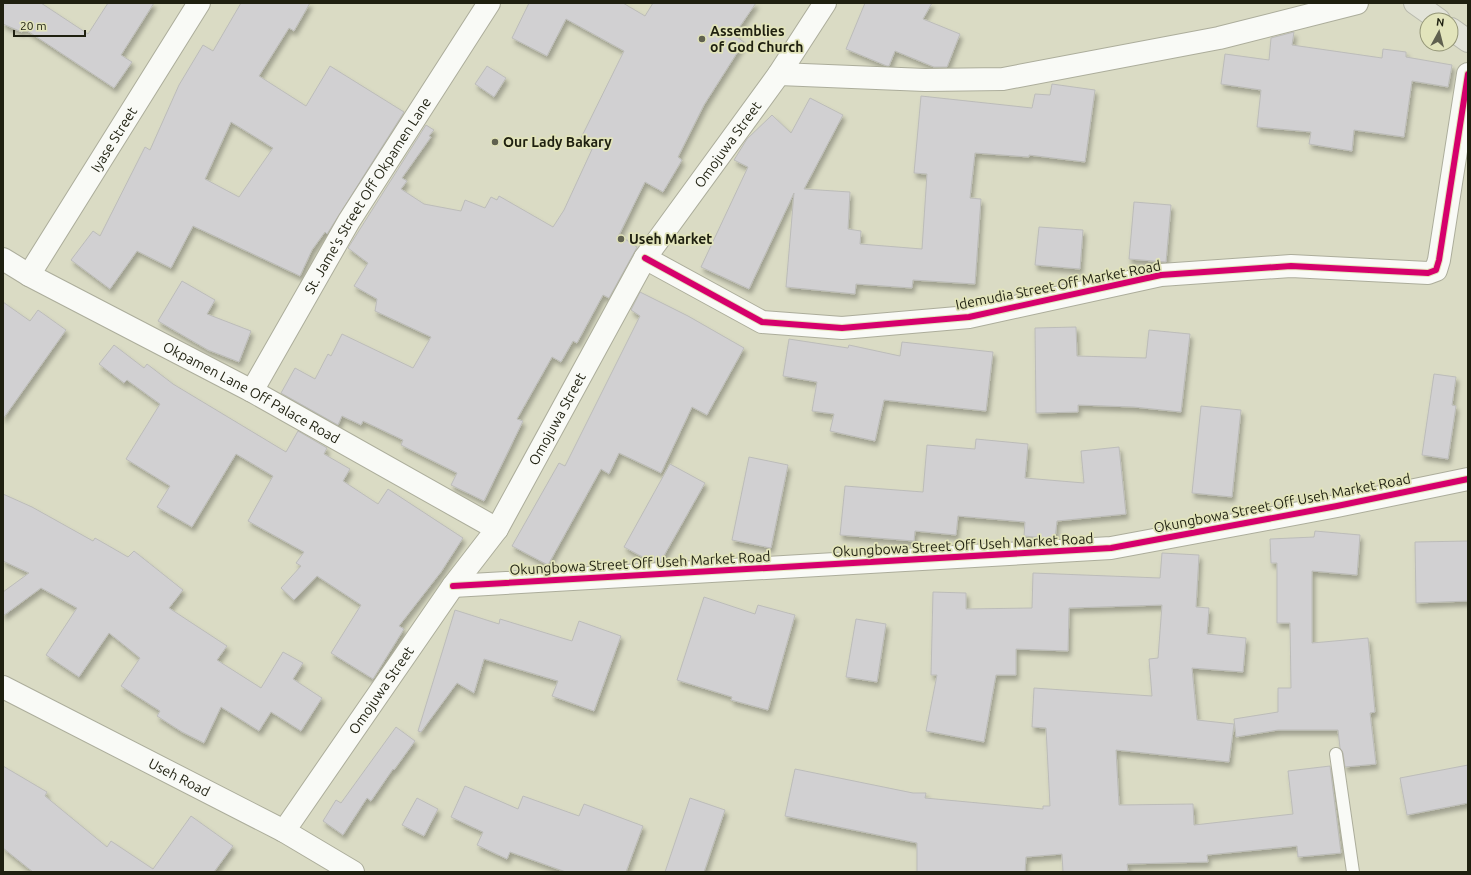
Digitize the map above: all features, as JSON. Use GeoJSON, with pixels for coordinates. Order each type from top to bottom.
{"type":"FeatureCollection","features":[{"type":"Feature","properties":{"kind":"main road"},"geometry":{"type":"LineString","coordinates":[[1415,3],[1428,12]]}},
{"type":"Feature","properties":{"kind":"main road"},"geometry":{"type":"LineString","coordinates":[[1459,35],[1468,41]]}},
{"type":"Feature","properties":{"kind":"street","name":"Iyase Street"},"geometry":{"type":"LineString","coordinates":[[29,275],[199,3]]}},
{"type":"Feature","properties":{"kind":"street","name":"St. Jame's Street Off Okpamen Lane"},"geometry":{"type":"LineString","coordinates":[[252,391],[349,221],[488,3]]}},
{"type":"Feature","properties":{"kind":"street","name":"Omojuwa Street"},"geometry":{"type":"LineString","coordinates":[[284,831],[453,586],[497,529],[645,258],[779,74],[825,3]]}},
{"type":"Feature","properties":{"kind":"street"},"geometry":{"type":"LineString","coordinates":[[779,74],[925,80],[1003,79],[1219,38],[1357,3]]}},
{"type":"Feature","properties":{"kind":"street","name":"Idemudia Street Off Market Road"},"geometry":{"type":"LineString","coordinates":[[645,258],[762,322],[842,328],[969,317],[1162,276],[1291,266],[1428,273],[1436,270],[1439,260],[1468,74]]}},
{"type":"Feature","properties":{"kind":"street","name":"Okpamen Lane Off Palace Road"},"geometry":{"type":"LineString","coordinates":[[3,259],[29,275],[252,391],[497,529]]}},
{"type":"Feature","properties":{"kind":"street","name":"Okungbowa Street Off Useh Market Road"},"geometry":{"type":"LineString","coordinates":[[453,586],[1111,548],[1329,508],[1468,479]]}},
{"type":"Feature","properties":{"kind":"street","name":"Useh Road"},"geometry":{"type":"LineString","coordinates":[[3,687],[284,831],[353,872]]}},
{"type":"Feature","properties":{"kind":"lane"},"geometry":{"type":"LineString","coordinates":[[1336,754],[1353,872]]}},
{"type":"Feature","properties":{"kind":"building"},"geometry":{"type":"Polygon","coordinates":[[[3,3],[41,3],[88,34],[108,3],[154,3],[121,55],[132,62],[114,88],[23,28],[22,32],[3,24],[3,3]]]}},
{"type":"Feature","properties":{"kind":"building"},"geometry":{"type":"Polygon","coordinates":[[[241,3],[310,3],[294,31],[289,28],[259,76],[306,106],[330,66],[404,112],[327,234],[325,232],[312,250],[300,276],[193,226],[171,268],[137,251],[110,289],[71,260],[93,231],[100,236],[145,147],[150,150],[179,85],[203,45],[213,51],[241,3]],[[231,122],[205,179],[239,197],[273,148],[231,122]]]}},
{"type":"Feature","properties":{"kind":"building"},"geometry":{"type":"Polygon","coordinates":[[[529,3],[623,3],[645,16],[653,3],[756,3],[734,35],[744,42],[704,105],[678,157],[682,160],[663,192],[645,182],[619,235],[637,247],[636,249],[609,298],[603,295],[577,343],[573,341],[561,362],[552,357],[517,419],[523,421],[484,501],[451,485],[457,473],[401,445],[403,440],[363,421],[361,425],[342,416],[338,425],[281,393],[295,368],[315,379],[328,354],[331,356],[342,334],[413,368],[431,337],[375,311],[377,299],[354,286],[368,263],[348,248],[426,125],[434,130],[429,136],[431,137],[402,178],[407,181],[401,189],[424,204],[461,211],[465,200],[485,208],[491,197],[497,200],[499,196],[553,227],[564,210],[594,145],[581,138],[624,51],[566,19],[547,56],[512,38],[529,3]]]}},
{"type":"Feature","properties":{"kind":"building"},"geometry":{"type":"Polygon","coordinates":[[[865,3],[932,3],[923,19],[960,34],[947,67],[934,67],[895,51],[889,66],[887,66],[846,49],[865,3]]]}},
{"type":"Feature","properties":{"kind":"building"},"geometry":{"type":"Polygon","coordinates":[[[1294,32],[1292,45],[1382,58],[1383,49],[1406,52],[1406,57],[1452,65],[1448,87],[1412,81],[1404,137],[1354,130],[1352,151],[1309,144],[1311,132],[1257,127],[1261,90],[1221,84],[1225,54],[1269,60],[1271,38],[1294,32]]]}},
{"type":"Feature","properties":{"kind":"building"},"geometry":{"type":"Polygon","coordinates":[[[487,66],[506,78],[494,97],[475,84],[487,66]]]}},
{"type":"Feature","properties":{"kind":"building"},"geometry":{"type":"Polygon","coordinates":[[[1052,84],[1095,90],[1085,162],[1029,155],[1029,157],[975,153],[970,198],[981,199],[975,284],[913,280],[912,288],[856,284],[855,294],[786,287],[794,193],[749,289],[701,267],[748,167],[734,160],[747,139],[772,115],[791,133],[810,98],[843,115],[804,189],[850,192],[848,229],[861,231],[860,244],[922,249],[927,174],[914,173],[921,96],[1032,108],[1035,94],[1050,95],[1052,84]]]}},
{"type":"Feature","properties":{"kind":"building"},"geometry":{"type":"Polygon","coordinates":[[[1134,202],[1171,205],[1166,262],[1129,259],[1134,202]]]}},
{"type":"Feature","properties":{"kind":"building"},"geometry":{"type":"Polygon","coordinates":[[[1039,227],[1083,230],[1080,269],[1035,265],[1039,227]]]}},
{"type":"Feature","properties":{"kind":"building"},"geometry":{"type":"Polygon","coordinates":[[[182,281],[215,300],[207,314],[251,331],[239,362],[208,350],[158,321],[182,281]]]}},
{"type":"Feature","properties":{"kind":"building"},"geometry":{"type":"Polygon","coordinates":[[[640,292],[688,316],[744,348],[707,415],[692,407],[661,473],[619,453],[609,474],[601,469],[548,565],[512,546],[559,463],[565,466],[640,316],[631,310],[640,292]]]}},
{"type":"Feature","properties":{"kind":"building"},"geometry":{"type":"Polygon","coordinates":[[[3,302],[30,321],[38,310],[66,330],[3,419],[3,302]]]}},
{"type":"Feature","properties":{"kind":"building"},"geometry":{"type":"Polygon","coordinates":[[[1076,327],[1077,356],[1146,358],[1149,330],[1190,334],[1181,412],[1134,407],[1078,405],[1078,412],[1036,413],[1035,328],[1076,327]]]}},
{"type":"Feature","properties":{"kind":"building"},"geometry":{"type":"Polygon","coordinates":[[[789,339],[848,348],[849,345],[900,356],[902,342],[993,352],[986,411],[884,400],[875,441],[830,431],[834,414],[812,411],[817,382],[783,376],[789,339]]]}},
{"type":"Feature","properties":{"kind":"building"},"geometry":{"type":"Polygon","coordinates":[[[114,345],[144,368],[147,364],[173,384],[286,452],[298,431],[327,448],[324,454],[350,469],[343,481],[378,504],[388,489],[463,538],[441,572],[399,626],[404,629],[373,679],[331,653],[361,605],[317,576],[294,600],[281,588],[301,566],[296,563],[304,552],[248,521],[273,476],[236,454],[192,527],[157,507],[170,486],[126,459],[160,404],[127,380],[124,383],[99,364],[114,345]]]}},
{"type":"Feature","properties":{"kind":"building"},"geometry":{"type":"Polygon","coordinates":[[[1434,374],[1456,377],[1452,405],[1456,406],[1448,459],[1422,455],[1434,374]]]}},
{"type":"Feature","properties":{"kind":"building"},"geometry":{"type":"Polygon","coordinates":[[[1201,406],[1241,410],[1232,497],[1192,493],[1201,406]]]}},
{"type":"Feature","properties":{"kind":"building"},"geometry":{"type":"Polygon","coordinates":[[[976,439],[1028,444],[1025,478],[1084,483],[1081,451],[1119,447],[1126,514],[1057,521],[1055,539],[1024,536],[1025,522],[958,516],[956,535],[915,531],[914,541],[840,535],[845,486],[923,492],[927,445],[975,449],[976,439]]]}},
{"type":"Feature","properties":{"kind":"building"},"geometry":{"type":"Polygon","coordinates":[[[749,457],[788,465],[771,548],[732,540],[749,457]]]}},
{"type":"Feature","properties":{"kind":"building"},"geometry":{"type":"Polygon","coordinates":[[[670,464],[705,483],[661,561],[652,562],[624,547],[670,464]]]}},
{"type":"Feature","properties":{"kind":"building"},"geometry":{"type":"Polygon","coordinates":[[[3,494],[32,507],[93,541],[95,538],[128,557],[134,551],[183,590],[169,608],[227,646],[217,660],[261,688],[283,652],[303,663],[293,679],[322,698],[301,731],[271,712],[259,731],[221,707],[204,743],[182,732],[157,716],[160,711],[121,686],[140,658],[109,633],[79,677],[46,655],[77,608],[41,588],[3,616],[3,592],[29,573],[3,561],[3,494]]]}},
{"type":"Feature","properties":{"kind":"building"},"geometry":{"type":"Polygon","coordinates":[[[1315,531],[1360,535],[1357,575],[1312,571],[1312,643],[1368,638],[1375,712],[1370,713],[1376,764],[1345,767],[1343,753],[1340,748],[1338,730],[1278,730],[1236,737],[1234,719],[1278,712],[1278,688],[1291,688],[1290,623],[1277,623],[1277,563],[1271,563],[1270,539],[1314,537],[1315,531]]]}},
{"type":"Feature","properties":{"kind":"building"},"geometry":{"type":"Polygon","coordinates":[[[1468,541],[1468,601],[1416,603],[1415,542],[1468,541]]]}},
{"type":"Feature","properties":{"kind":"building"},"geometry":{"type":"Polygon","coordinates":[[[1162,553],[1199,555],[1196,607],[1209,608],[1207,634],[1246,638],[1243,672],[1192,668],[1197,720],[1234,724],[1229,762],[1116,750],[1119,805],[1193,804],[1194,825],[1293,814],[1288,771],[1330,766],[1341,853],[1298,857],[1297,846],[1207,855],[1208,862],[1127,864],[1128,872],[1063,872],[1062,854],[1026,857],[1025,872],[917,872],[917,843],[785,816],[795,769],[913,793],[926,793],[925,798],[1043,809],[1043,806],[1050,806],[1046,728],[1032,727],[1034,688],[1152,696],[1149,659],[1158,658],[1162,605],[1069,608],[1068,651],[1016,649],[1016,675],[996,675],[984,742],[926,731],[937,675],[931,675],[933,592],[966,593],[966,609],[1032,608],[1033,573],[1160,578],[1162,553]]]}},
{"type":"Feature","properties":{"kind":"building"},"geometry":{"type":"Polygon","coordinates":[[[704,597],[755,614],[758,605],[795,615],[768,710],[731,700],[732,697],[677,680],[704,597]]]}},
{"type":"Feature","properties":{"kind":"building"},"geometry":{"type":"Polygon","coordinates":[[[455,610],[499,624],[500,619],[572,641],[579,621],[621,636],[594,711],[552,696],[558,681],[484,659],[474,693],[457,683],[421,732],[418,731],[455,610]]]}},
{"type":"Feature","properties":{"kind":"building"},"geometry":{"type":"Polygon","coordinates":[[[856,619],[886,624],[877,682],[846,677],[856,619]]]}},
{"type":"Feature","properties":{"kind":"building"},"geometry":{"type":"Polygon","coordinates":[[[396,727],[415,741],[371,801],[367,798],[343,835],[323,821],[336,800],[341,803],[396,727]]]}},
{"type":"Feature","properties":{"kind":"building"},"geometry":{"type":"Polygon","coordinates":[[[1468,765],[1468,803],[1407,815],[1400,778],[1468,765]]]}},
{"type":"Feature","properties":{"kind":"building"},"geometry":{"type":"Polygon","coordinates":[[[3,766],[47,792],[45,796],[107,847],[111,841],[153,869],[191,816],[233,846],[214,872],[33,872],[3,848],[3,766]]]}},
{"type":"Feature","properties":{"kind":"building"},"geometry":{"type":"Polygon","coordinates":[[[465,786],[518,809],[523,796],[579,816],[584,804],[643,826],[626,872],[566,872],[510,852],[507,859],[477,845],[483,832],[451,817],[465,786]]]}},
{"type":"Feature","properties":{"kind":"building"},"geometry":{"type":"Polygon","coordinates":[[[417,798],[438,809],[424,836],[402,825],[417,798]]]}},
{"type":"Feature","properties":{"kind":"building"},"geometry":{"type":"Polygon","coordinates":[[[690,798],[725,810],[704,872],[665,872],[690,798]]]}},
{"type":"Feature","properties":{"kind":"cycle path"},"geometry":{"type":"LineString","coordinates":[[645,258],[762,322],[842,328],[969,317],[1161,275],[1291,266],[1428,273],[1436,270],[1439,260],[1468,74]]}},
{"type":"Feature","properties":{"kind":"cycle path"},"geometry":{"type":"LineString","coordinates":[[453,586],[1111,548],[1337,506],[1468,479]]}},
{"type":"Feature","properties":{"kind":"place","name":"Assemblies of God Church"},"geometry":{"type":"Point","coordinates":[702,39]}},
{"type":"Feature","properties":{"kind":"place","name":"Our Lady Bakary"},"geometry":{"type":"Point","coordinates":[495,142]}},
{"type":"Feature","properties":{"kind":"place","name":"Useh Market"},"geometry":{"type":"Point","coordinates":[621,239]}}]}
